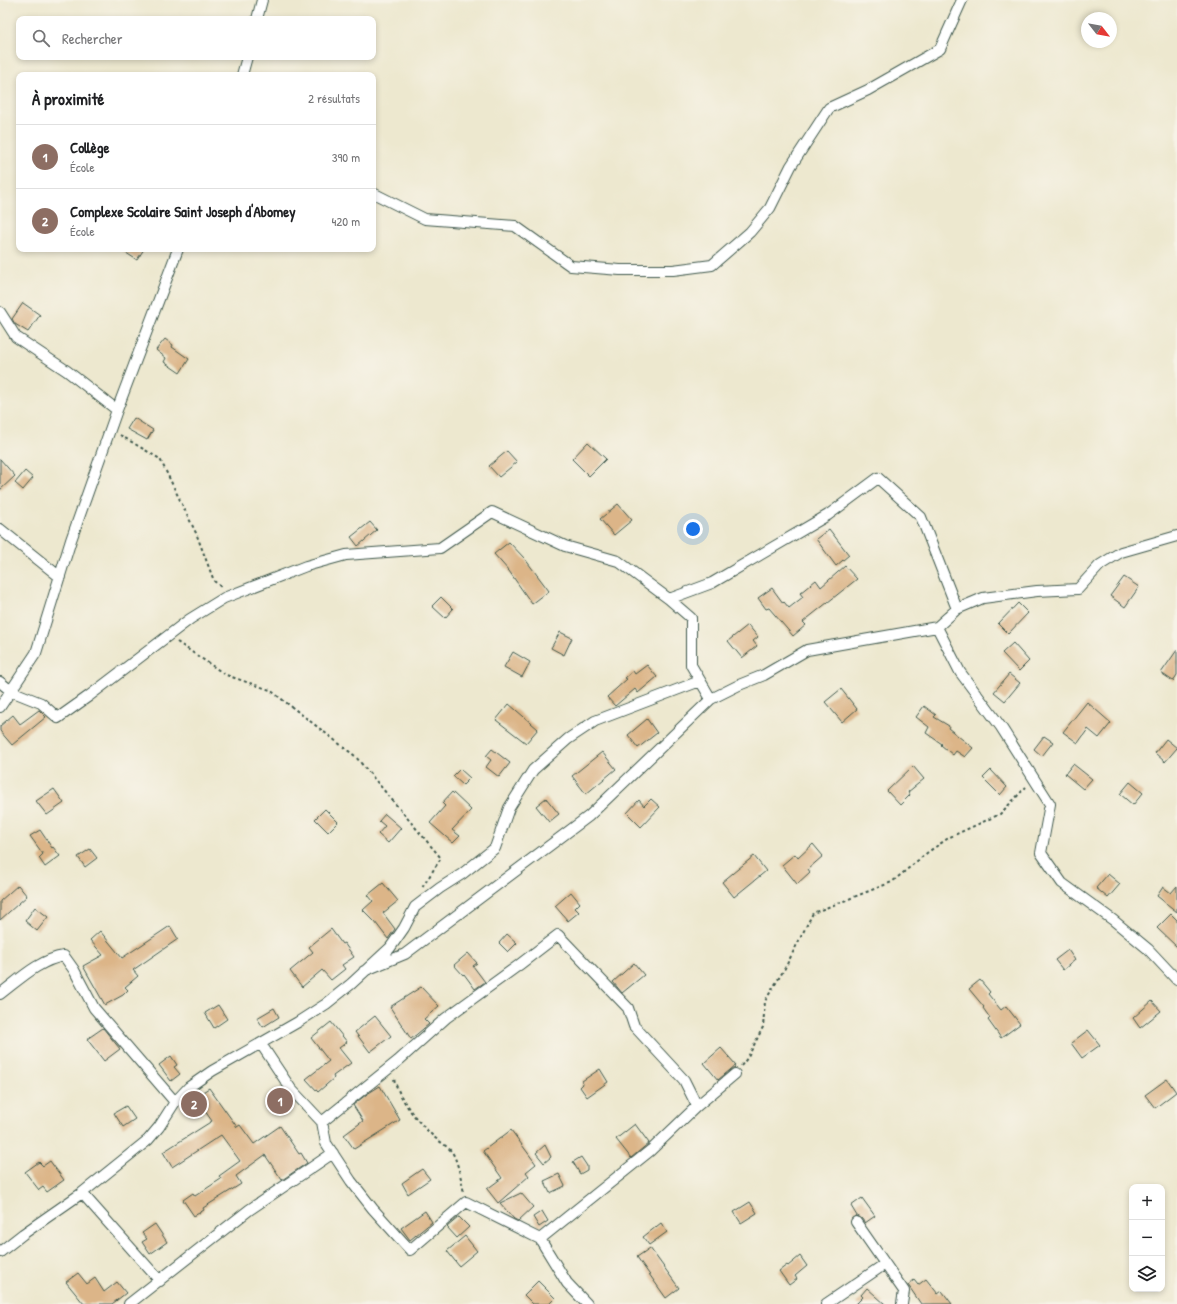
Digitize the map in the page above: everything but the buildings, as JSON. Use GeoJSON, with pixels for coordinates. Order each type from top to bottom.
{"type":"FeatureCollection","features":[{"type":"Feature","properties":{"kind":"street"},"geometry":{"type":"LineString","coordinates":[[258,16],[262,0]]}},
{"type":"Feature","properties":{"kind":"street"},"geometry":{"type":"LineString","coordinates":[[376,194],[425,219],[515,226],[571,266],[620,270],[672,270],[712,265],[750,232],[770,208],[791,166],[829,108],[868,90],[940,49],[962,0]]}},
{"type":"Feature","properties":{"kind":"street"},"geometry":{"type":"LineString","coordinates":[[243,72],[246,60]]}},
{"type":"Feature","properties":{"kind":"street"},"geometry":{"type":"LineString","coordinates":[[0,707],[36,653],[71,540],[110,429],[177,252]]}},
{"type":"Feature","properties":{"kind":"street"},"geometry":{"type":"LineString","coordinates":[[0,312],[16,337],[67,371],[117,410]]}},
{"type":"Feature","properties":{"kind":"street"},"geometry":{"type":"LineString","coordinates":[[669,599],[712,583],[828,516],[878,478],[921,518],[957,609]]}},
{"type":"Feature","properties":{"kind":"street"},"geometry":{"type":"LineString","coordinates":[[0,682],[11,691],[41,703],[58,718],[190,618],[224,598],[306,566],[346,555],[440,548],[492,512],[565,546],[618,562],[669,599],[691,618],[691,665],[711,699]]}},
{"type":"Feature","properties":{"kind":"street"},"geometry":{"type":"LineString","coordinates":[[0,529],[60,577]]}},
{"type":"Feature","properties":{"kind":"street"},"geometry":{"type":"LineString","coordinates":[[364,971],[405,954],[588,816],[711,699],[739,685],[764,675],[807,650],[937,627],[957,609],[983,598],[1037,591],[1078,590],[1100,565],[1121,552],[1177,536]]}},
{"type":"Feature","properties":{"kind":"street"},"geometry":{"type":"LineString","coordinates":[[937,627],[960,672],[1001,727],[1050,804],[1041,853],[1062,883],[1113,920],[1142,944],[1177,980]]}},
{"type":"Feature","properties":{"kind":"street"},"geometry":{"type":"LineString","coordinates":[[0,1252],[82,1193],[148,1140],[159,1127],[175,1102],[189,1087],[212,1071],[261,1044],[326,1004],[351,984],[390,948],[404,928],[416,906],[462,874],[495,848],[509,808],[533,770],[568,739],[595,721],[700,681]]}},
{"type":"Feature","properties":{"kind":"street"},"geometry":{"type":"LineString","coordinates":[[322,1122],[390,1067],[446,1018],[558,935],[628,1008],[634,1026],[684,1080],[697,1106]]}},
{"type":"Feature","properties":{"kind":"street"},"geometry":{"type":"LineString","coordinates":[[0,994],[39,965],[53,958],[64,956],[74,970],[94,1008],[175,1102]]}},
{"type":"Feature","properties":{"kind":"street"},"geometry":{"type":"LineString","coordinates":[[261,1044],[291,1089],[322,1122],[326,1143],[351,1181],[373,1210],[410,1250],[466,1202],[540,1239],[567,1282],[587,1304]]}},
{"type":"Feature","properties":{"kind":"street"},"geometry":{"type":"LineString","coordinates":[[540,1239],[651,1150],[697,1106],[735,1074]]}},
{"type":"Feature","properties":{"kind":"street"},"geometry":{"type":"LineString","coordinates":[[129,1304],[249,1210],[333,1153]]}},
{"type":"Feature","properties":{"kind":"street"},"geometry":{"type":"LineString","coordinates":[[82,1193],[160,1281]]}},
{"type":"Feature","properties":{"kind":"street"},"geometry":{"type":"LineString","coordinates":[[856,1222],[904,1291],[902,1304]]}},
{"type":"Feature","properties":{"kind":"street"},"geometry":{"type":"LineString","coordinates":[[826,1304],[885,1264]]}},
{"type":"Feature","properties":{"kind":"path"},"geometry":{"type":"LineString","coordinates":[[110,429],[160,459],[196,533],[214,581],[232,595]]}},
{"type":"Feature","properties":{"kind":"path"},"geometry":{"type":"LineString","coordinates":[[168,636],[226,675],[270,690],[355,756],[441,858],[422,889]]}},
{"type":"Feature","properties":{"kind":"path"},"geometry":{"type":"LineString","coordinates":[[735,1074],[748,1057],[763,1027],[765,1001],[785,968],[813,913],[892,882],[928,852],[950,837],[1000,814],[1034,778]]}},
{"type":"Feature","properties":{"kind":"path"},"geometry":{"type":"LineString","coordinates":[[390,1067],[396,1084],[411,1113],[431,1135],[452,1152],[462,1179],[466,1202]]}},
{"type":"Feature","properties":{"kind":"place","name":"Collège"},"geometry":{"type":"Point","coordinates":[280,1101]}},
{"type":"Feature","properties":{"kind":"place","name":"Complexe Scolaire Saint Joseph d'Abomey"},"geometry":{"type":"Point","coordinates":[194,1104]}}]}
